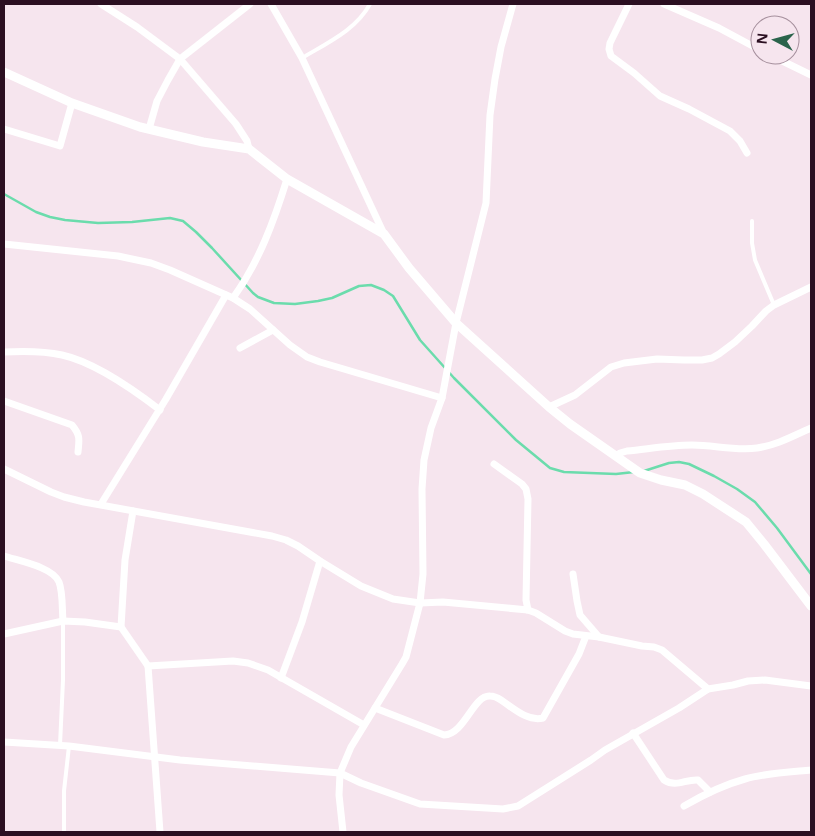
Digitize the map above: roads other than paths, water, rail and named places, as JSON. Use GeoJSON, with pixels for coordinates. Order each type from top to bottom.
{"type":"FeatureCollection","features":[{"type":"Feature","properties":{"kind":"street"},"geometry":{"type":"LineString","coordinates":[[101,4],[137,27],[180,59],[236,124],[247,141],[249,149]]}},
{"type":"Feature","properties":{"kind":"street"},"geometry":{"type":"LineString","coordinates":[[149,129],[157,101],[180,59],[250,4]]}},
{"type":"Feature","properties":{"kind":"street"},"geometry":{"type":"LineString","coordinates":[[271,4],[302,58],[384,234],[409,268],[456,323],[549,407],[640,473],[649,477],[685,485],[746,522],[811,606]]}},
{"type":"Feature","properties":{"kind":"street"},"geometry":{"type":"LineString","coordinates":[[343,832],[339,795],[340,773],[351,747],[406,656],[420,603],[423,574],[422,489],[424,460],[431,428],[442,398],[456,323],[486,203],[490,115],[501,47],[513,4]]}},
{"type":"Feature","properties":{"kind":"street"},"geometry":{"type":"LineString","coordinates":[[630,4],[610,43],[611,56],[660,96],[730,131],[740,141],[747,153]]}},
{"type":"Feature","properties":{"kind":"street"},"geometry":{"type":"LineString","coordinates":[[664,4],[750,45]]}},
{"type":"Feature","properties":{"kind":"street"},"geometry":{"type":"LineString","coordinates":[[790,65],[811,75]]}},
{"type":"Feature","properties":{"kind":"street"},"geometry":{"type":"LineString","coordinates":[[4,72],[72,103],[149,129],[203,142],[249,149],[287,179],[384,234]]}},
{"type":"Feature","properties":{"kind":"street"},"geometry":{"type":"LineString","coordinates":[[4,129],[60,146],[72,103]]}},
{"type":"Feature","properties":{"kind":"street"},"geometry":{"type":"LineString","coordinates":[[101,504],[229,297],[241,288],[248,276],[269,231],[287,179]]}},
{"type":"Feature","properties":{"kind":"street"},"geometry":{"type":"LineString","coordinates":[[4,244],[118,256],[151,263],[229,297],[250,309],[290,345],[307,357],[442,398]]}},
{"type":"Feature","properties":{"kind":"street"},"geometry":{"type":"LineString","coordinates":[[549,407],[575,394],[611,367],[624,363],[656,359],[702,360],[712,358],[735,342],[774,305],[811,287]]}},
{"type":"Feature","properties":{"kind":"street"},"geometry":{"type":"LineString","coordinates":[[240,348],[273,330]]}},
{"type":"Feature","properties":{"kind":"street"},"geometry":{"type":"LineString","coordinates":[[4,352],[45,353],[75,359],[96,368],[140,394],[160,410]]}},
{"type":"Feature","properties":{"kind":"street"},"geometry":{"type":"LineString","coordinates":[[4,401],[72,425],[80,437],[78,452]]}},
{"type":"Feature","properties":{"kind":"street"},"geometry":{"type":"LineString","coordinates":[[619,458],[623,451],[683,445],[704,445],[729,449],[756,448],[778,444],[811,428]]}},
{"type":"Feature","properties":{"kind":"street"},"geometry":{"type":"LineString","coordinates":[[494,464],[526,489],[528,499],[526,600],[528,610]]}},
{"type":"Feature","properties":{"kind":"street"},"geometry":{"type":"LineString","coordinates":[[4,469],[64,497],[286,540],[361,586],[393,599],[420,603],[443,602],[528,610],[573,634],[599,637],[658,649],[708,688]]}},
{"type":"Feature","properties":{"kind":"street"},"geometry":{"type":"LineString","coordinates":[[133,511],[125,560],[121,627],[148,666],[160,832]]}},
{"type":"Feature","properties":{"kind":"street"},"geometry":{"type":"LineString","coordinates":[[4,556],[48,570],[55,576],[60,586],[64,621]]}},
{"type":"Feature","properties":{"kind":"street"},"geometry":{"type":"LineString","coordinates":[[282,678],[302,622],[320,561]]}},
{"type":"Feature","properties":{"kind":"street"},"geometry":{"type":"LineString","coordinates":[[573,574],[576,601],[580,615],[599,637]]}},
{"type":"Feature","properties":{"kind":"street"},"geometry":{"type":"LineString","coordinates":[[4,634],[64,621],[121,627]]}},
{"type":"Feature","properties":{"kind":"street"},"geometry":{"type":"LineString","coordinates":[[375,708],[444,735],[455,731],[484,697],[497,698],[530,719],[537,720],[543,718],[579,654],[586,636]]}},
{"type":"Feature","properties":{"kind":"street"},"geometry":{"type":"LineString","coordinates":[[148,666],[233,661],[258,666],[364,725]]}},
{"type":"Feature","properties":{"kind":"street"},"geometry":{"type":"LineString","coordinates":[[4,742],[60,745],[180,760],[340,773],[361,783],[420,804],[503,809],[518,806],[605,750],[679,708],[708,688],[765,680],[811,686]]}},
{"type":"Feature","properties":{"kind":"street"},"geometry":{"type":"LineString","coordinates":[[633,733],[664,780],[670,783],[698,780],[710,792]]}},
{"type":"Feature","properties":{"kind":"street"},"geometry":{"type":"LineString","coordinates":[[684,806],[710,792],[744,779],[766,774],[811,770]]}},
{"type":"Feature","properties":{"kind":"lane"},"geometry":{"type":"LineString","coordinates":[[302,58],[351,28],[370,4]]}},
{"type":"Feature","properties":{"kind":"lane"},"geometry":{"type":"LineString","coordinates":[[752,221],[752,243],[755,260],[774,305]]}},
{"type":"Feature","properties":{"kind":"lane"},"geometry":{"type":"LineString","coordinates":[[60,745],[64,621]]}},
{"type":"Feature","properties":{"kind":"lane"},"geometry":{"type":"LineString","coordinates":[[64,832],[64,791],[69,746]]}},
{"type":"Feature","properties":{"kind":"waterway"},"geometry":{"type":"LineString","coordinates":[[4,194],[36,212],[65,220],[98,223],[170,218],[183,221],[212,248],[253,293],[274,303],[295,304],[318,301],[332,298],[359,286],[371,285],[384,290],[393,296],[420,340],[454,378],[516,440],[550,468],[564,472],[616,474],[634,472]]}},
{"type":"Feature","properties":{"kind":"waterway"},"geometry":{"type":"LineString","coordinates":[[644,471],[669,463],[679,462],[689,464],[737,489],[755,502],[811,574]]}}]}
